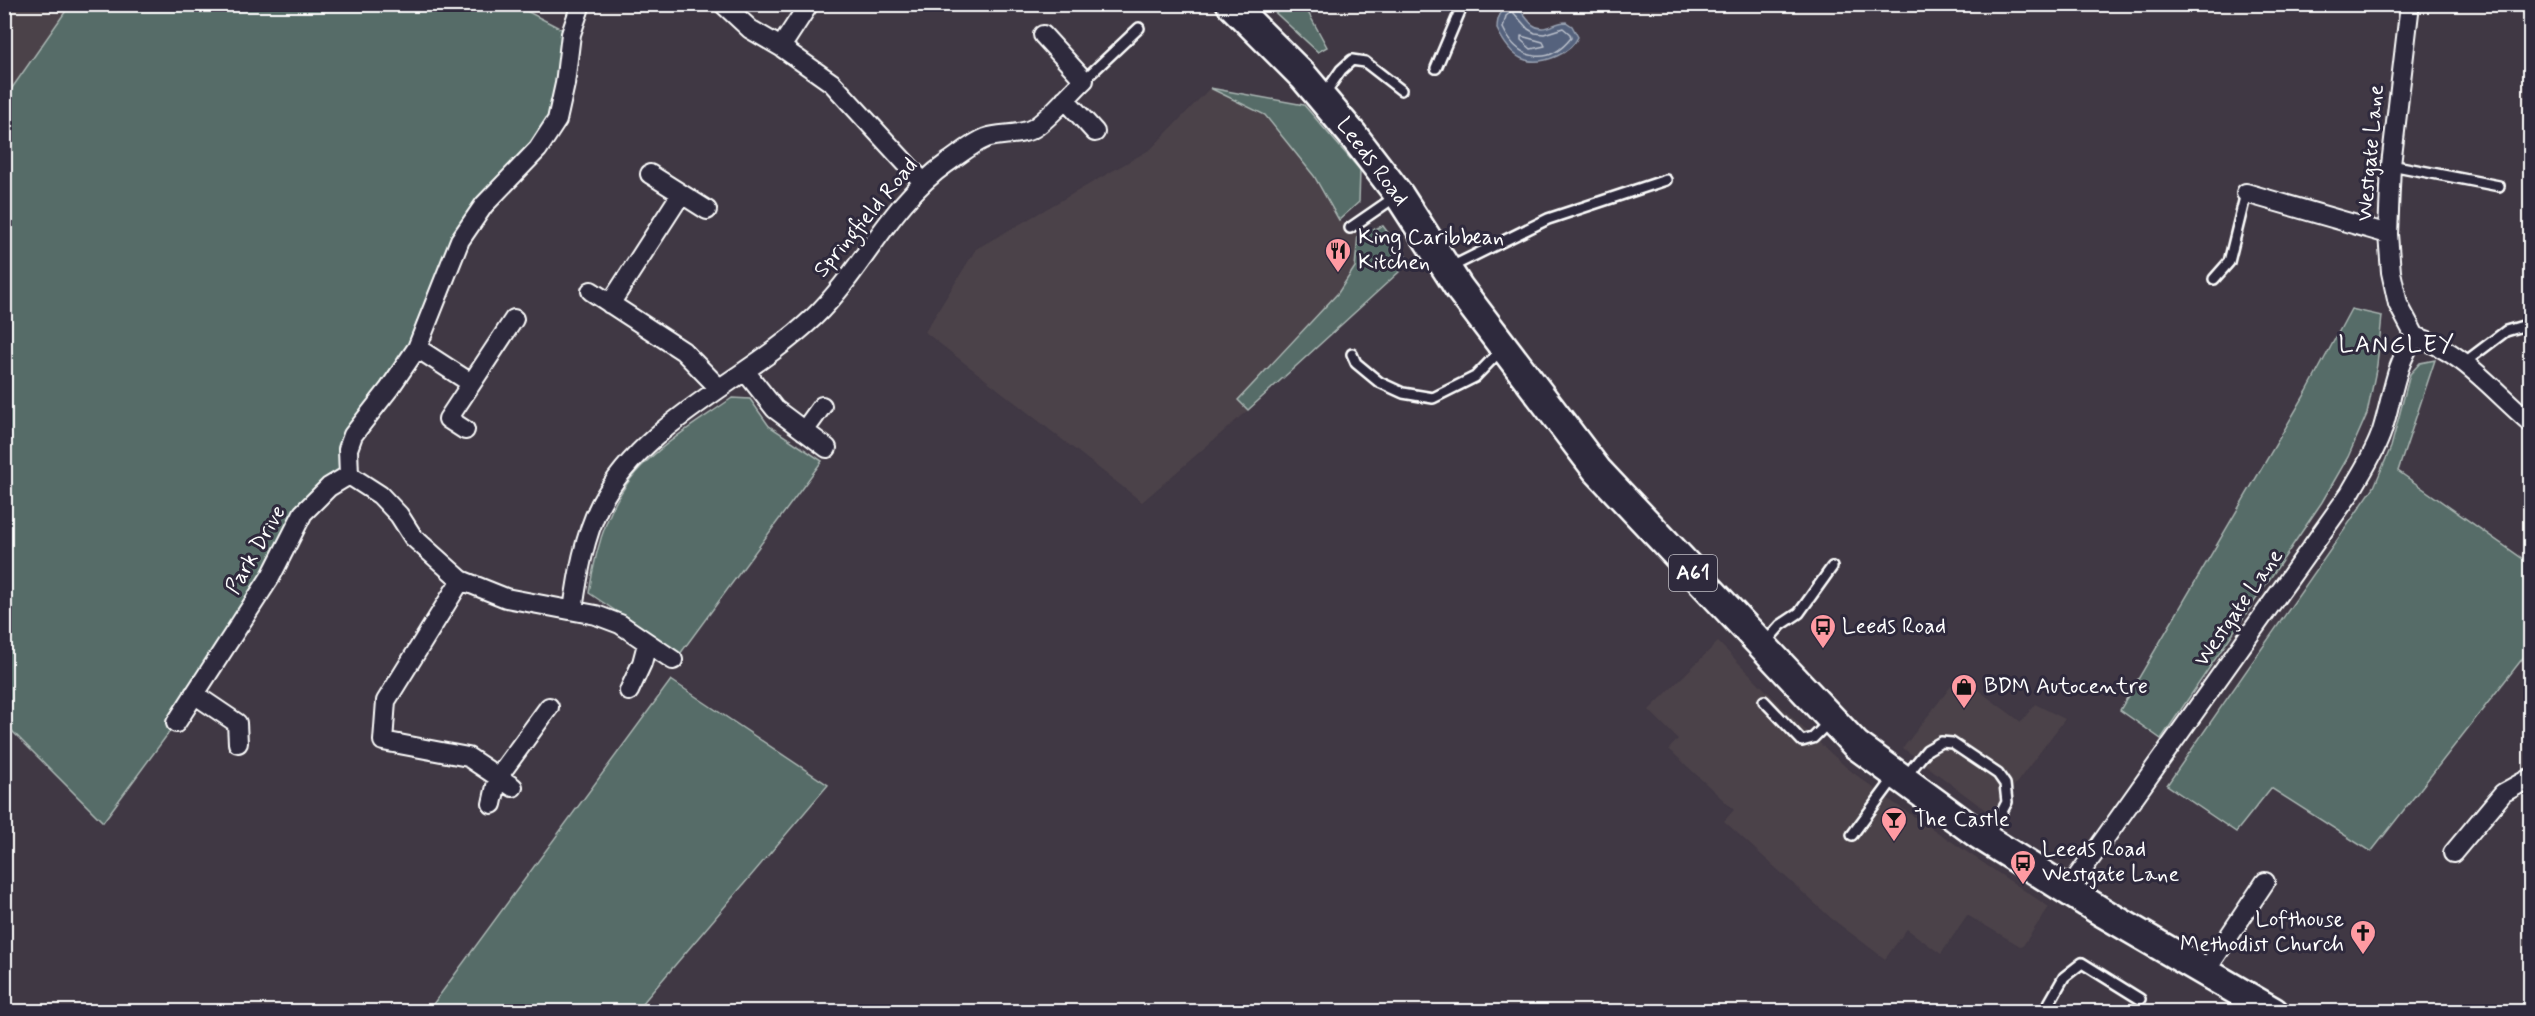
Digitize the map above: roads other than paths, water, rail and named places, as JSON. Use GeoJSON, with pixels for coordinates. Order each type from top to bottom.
{"type":"FeatureCollection","features":[{"type":"Feature","properties":{"kind":"main road","name":"Leeds Road"},"geometry":{"type":"LineString","coordinates":[[1231,4],[1322,98],[1353,135],[1399,195],[1446,269],[1597,470],[1856,746],[1986,840],[2274,1011]]}},
{"type":"Feature","properties":{"kind":"street"},"geometry":{"type":"LineString","coordinates":[[581,4],[571,34],[565,84],[557,120],[538,149],[484,205],[460,240],[417,348],[353,435],[348,448],[349,475],[380,495],[399,515],[413,537],[461,580],[506,598],[573,610],[620,624],[673,660]]}},
{"type":"Feature","properties":{"kind":"street"},"geometry":{"type":"LineString","coordinates":[[723,4],[750,29],[781,47],[832,84],[923,182]]}},
{"type":"Feature","properties":{"kind":"street"},"geometry":{"type":"LineString","coordinates":[[781,47],[809,4]]}},
{"type":"Feature","properties":{"kind":"street","name":"Westgate Lane"},"geometry":{"type":"LineString","coordinates":[[2068,890],[2350,492],[2372,454],[2381,433],[2394,379],[2404,352],[2415,336],[2398,304],[2391,272],[2388,234],[2391,165],[2410,4]]}},
{"type":"Feature","properties":{"kind":"street"},"geometry":{"type":"LineString","coordinates":[[1043,35],[1084,80]]}},
{"type":"Feature","properties":{"kind":"street","name":"Springfield Road"},"geometry":{"type":"LineString","coordinates":[[573,610],[589,533],[600,505],[615,480],[644,447],[814,317],[853,270],[880,232],[923,182],[946,163],[985,139],[1034,128],[1084,80]]}},
{"type":"Feature","properties":{"kind":"street"},"geometry":{"type":"LineString","coordinates":[[1065,99],[1095,132]]}},
{"type":"Feature","properties":{"kind":"street"},"geometry":{"type":"LineString","coordinates":[[650,174],[707,210]]}},
{"type":"Feature","properties":{"kind":"street"},"geometry":{"type":"LineString","coordinates":[[2246,193],[2388,234]]}},
{"type":"Feature","properties":{"kind":"street"},"geometry":{"type":"LineString","coordinates":[[610,303],[681,194]]}},
{"type":"Feature","properties":{"kind":"street"},"geometry":{"type":"LineString","coordinates":[[591,291],[683,351],[719,388]]}},
{"type":"Feature","properties":{"kind":"street"},"geometry":{"type":"LineString","coordinates":[[465,430],[448,419],[514,319]]}},
{"type":"Feature","properties":{"kind":"street"},"geometry":{"type":"LineString","coordinates":[[2415,336],[2436,343],[2465,362],[2530,422]]}},
{"type":"Feature","properties":{"kind":"street"},"geometry":{"type":"LineString","coordinates":[[417,348],[471,383]]}},
{"type":"Feature","properties":{"kind":"street"},"geometry":{"type":"LineString","coordinates":[[745,371],[775,410],[827,448]]}},
{"type":"Feature","properties":{"kind":"street"},"geometry":{"type":"LineString","coordinates":[[804,431],[822,406]]}},
{"type":"Feature","properties":{"kind":"street","name":"Park Drive"},"geometry":{"type":"LineString","coordinates":[[176,723],[271,576],[303,513],[329,487],[349,475]]}},
{"type":"Feature","properties":{"kind":"street"},"geometry":{"type":"LineString","coordinates":[[461,580],[386,701],[382,741],[468,757],[505,782]]}},
{"type":"Feature","properties":{"kind":"street"},"geometry":{"type":"LineString","coordinates":[[629,691],[642,663],[647,644]]}},
{"type":"Feature","properties":{"kind":"street"},"geometry":{"type":"LineString","coordinates":[[195,694],[237,723],[238,743]]}},
{"type":"Feature","properties":{"kind":"street"},"geometry":{"type":"LineString","coordinates":[[492,804],[549,707]]}},
{"type":"Feature","properties":{"kind":"street"},"geometry":{"type":"LineString","coordinates":[[2454,853],[2503,794],[2530,778]]}},
{"type":"Feature","properties":{"kind":"street"},"geometry":{"type":"LineString","coordinates":[[2205,972],[2265,882]]}},
{"type":"Feature","properties":{"kind":"lane"},"geometry":{"type":"LineString","coordinates":[[1436,68],[1463,4]]}},
{"type":"Feature","properties":{"kind":"lane"},"geometry":{"type":"LineString","coordinates":[[1084,80],[1139,28]]}},
{"type":"Feature","properties":{"kind":"lane"},"geometry":{"type":"LineString","coordinates":[[1322,98],[1341,70],[1352,60],[1365,62],[1401,90]]}},
{"type":"Feature","properties":{"kind":"lane"},"geometry":{"type":"LineString","coordinates":[[2391,165],[2499,186]]}},
{"type":"Feature","properties":{"kind":"lane"},"geometry":{"type":"LineString","coordinates":[[1446,269],[1548,219],[1666,180]]}},
{"type":"Feature","properties":{"kind":"lane"},"geometry":{"type":"LineString","coordinates":[[2214,279],[2229,262],[2246,193]]}},
{"type":"Feature","properties":{"kind":"lane"},"geometry":{"type":"LineString","coordinates":[[1350,228],[1399,195]]}},
{"type":"Feature","properties":{"kind":"lane"},"geometry":{"type":"LineString","coordinates":[[2465,362],[2506,331],[2530,324]]}},
{"type":"Feature","properties":{"kind":"lane"},"geometry":{"type":"LineString","coordinates":[[1352,354],[1356,363],[1379,382],[1403,393],[1432,398],[1475,377],[1504,348]]}},
{"type":"Feature","properties":{"kind":"lane"},"geometry":{"type":"LineString","coordinates":[[1762,646],[1781,625],[1799,613],[1832,567]]}},
{"type":"Feature","properties":{"kind":"lane"},"geometry":{"type":"LineString","coordinates":[[1764,701],[1802,741],[1813,738],[1832,720]]}},
{"type":"Feature","properties":{"kind":"lane"},"geometry":{"type":"LineString","coordinates":[[1852,835],[1900,777],[1927,750],[1941,742],[1952,743],[1998,774],[2005,784],[2007,801],[1986,840]]}},
{"type":"Feature","properties":{"kind":"lane"},"geometry":{"type":"LineString","coordinates":[[2044,1011],[2064,977],[2082,963],[2140,999]]}},
{"type":"Feature","properties":{"kind":"water"},"geometry":{"type":"Polygon","coordinates":[[[1511,6],[1520,10],[1529,22],[1537,27],[1545,28],[1566,22],[1572,26],[1578,37],[1564,53],[1557,56],[1537,61],[1521,58],[1508,47],[1497,29],[1500,14],[1511,6]]]}},
{"type":"Feature","properties":{"kind":"place","name":"King Caribbean Kitchen"},"geometry":{"type":"Point","coordinates":[1338,274]}},
{"type":"Feature","properties":{"kind":"place","name":"Leeds Road"},"geometry":{"type":"Point","coordinates":[1823,650]}},
{"type":"Feature","properties":{"kind":"place","name":"BDM Autocentre"},"geometry":{"type":"Point","coordinates":[1964,710]}},
{"type":"Feature","properties":{"kind":"place","name":"The Castle"},"geometry":{"type":"Point","coordinates":[1894,843]}},
{"type":"Feature","properties":{"kind":"place","name":"Leeds Road Westgate Lane"},"geometry":{"type":"Point","coordinates":[2023,886]}},
{"type":"Feature","properties":{"kind":"place","name":"Lofthouse Methodist Church"},"geometry":{"type":"Point","coordinates":[2363,956]}},
{"type":"Feature","properties":{"kind":"district","name":"LANGLEY"},"geometry":{"type":"Point","coordinates":[2397,345]}}]}
